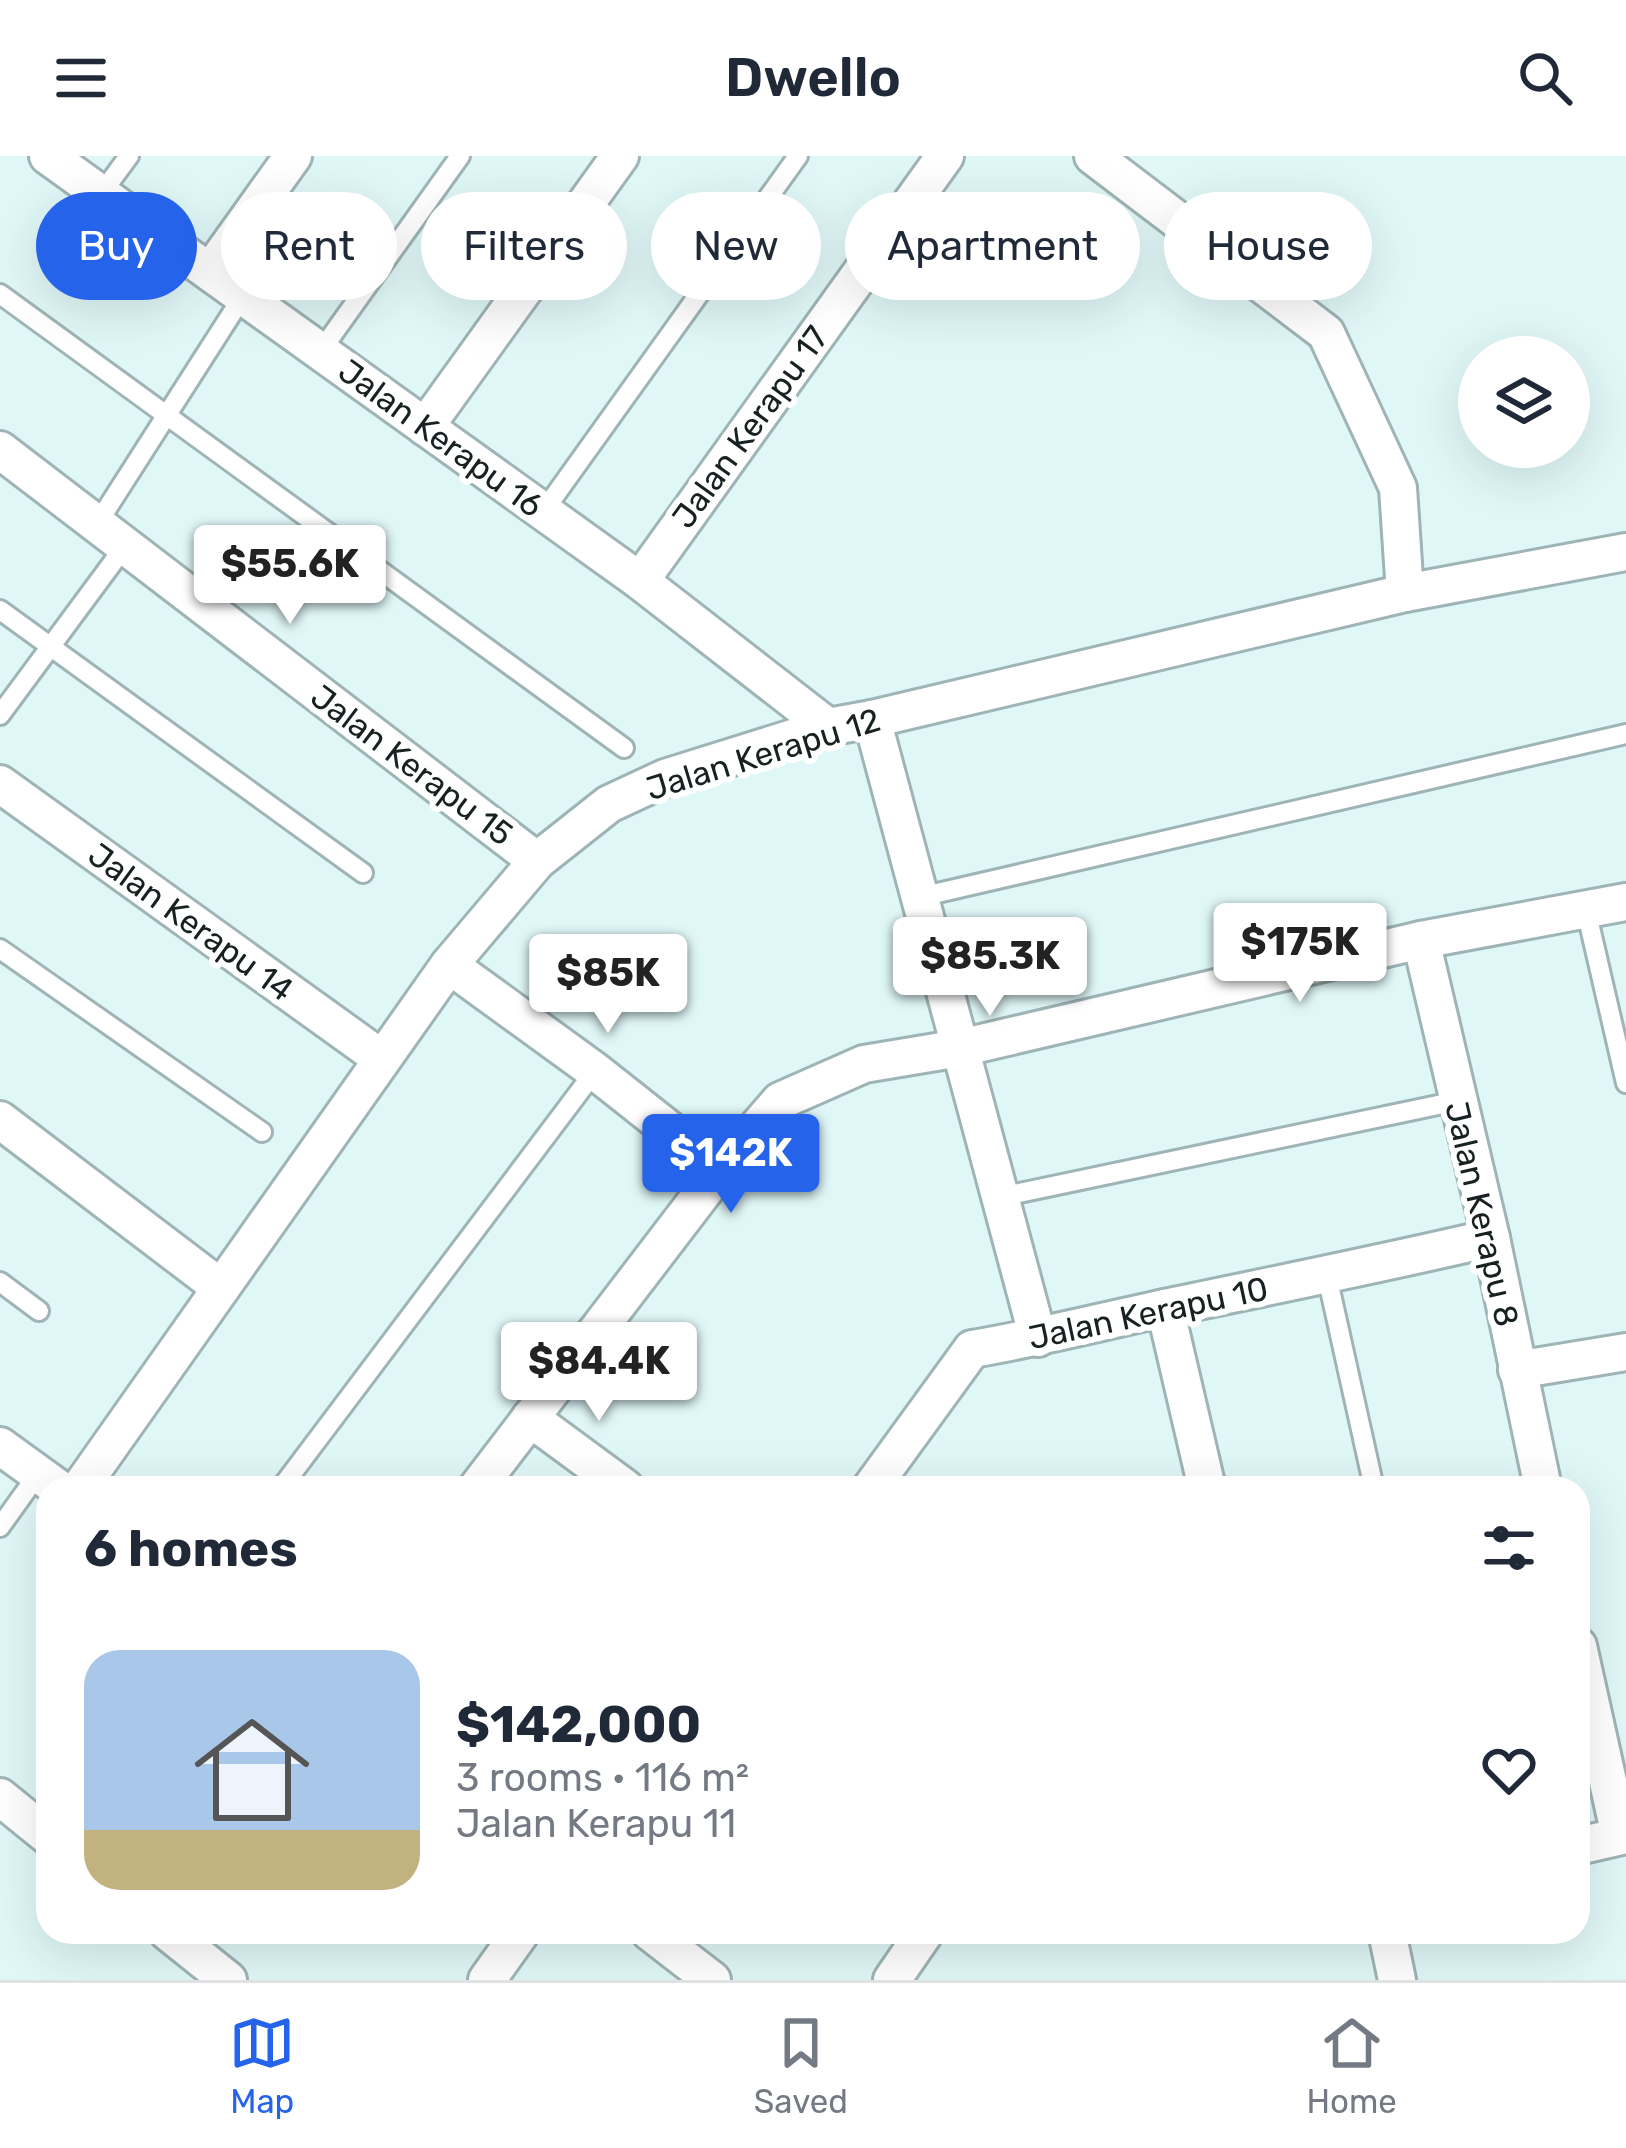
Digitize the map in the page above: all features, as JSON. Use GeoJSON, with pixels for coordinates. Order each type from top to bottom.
{"type":"FeatureCollection","features":[{"type":"Feature","properties":{"kind":"street","name":"Jalan Kerapu 16"},"geometry":{"type":"LineString","coordinates":[[49,156],[98,192]]}},
{"type":"Feature","properties":{"kind":"street"},"geometry":{"type":"LineString","coordinates":[[210,272],[293,156]]}},
{"type":"Feature","properties":{"kind":"street"},"geometry":{"type":"LineString","coordinates":[[425,428],[620,156]]}},
{"type":"Feature","properties":{"kind":"street","name":"Jalan Kerapu 17"},"geometry":{"type":"LineString","coordinates":[[640,581],[945,156]]}},
{"type":"Feature","properties":{"kind":"street"},"geometry":{"type":"LineString","coordinates":[[1093,156],[1326,333],[1398,488],[1405,593]]}},
{"type":"Feature","properties":{"kind":"street","name":"Jalan Kerapu 16"},"geometry":{"type":"LineString","coordinates":[[197,263],[221,280]]}},
{"type":"Feature","properties":{"kind":"street","name":"Jalan Kerapu 16"},"geometry":{"type":"LineString","coordinates":[[248,300],[640,581],[828,727]]}},
{"type":"Feature","properties":{"kind":"street","name":"Jalan Kerapu 15"},"geometry":{"type":"LineString","coordinates":[[0,450],[537,860]]}},
{"type":"Feature","properties":{"kind":"street","name":"Jalan Kerapu 12"},"geometry":{"type":"LineString","coordinates":[[88,1476],[449,965],[537,860],[609,804],[665,778],[828,727],[1405,593],[1626,551]]}},
{"type":"Feature","properties":{"kind":"street"},"geometry":{"type":"LineString","coordinates":[[872,719],[1038,1338]]}},
{"type":"Feature","properties":{"kind":"street","name":"Jalan Kerapu 14"},"geometry":{"type":"LineString","coordinates":[[0,784],[382,1059]]}},
{"type":"Feature","properties":{"kind":"street"},"geometry":{"type":"LineString","coordinates":[[486,1476],[720,1170],[780,1101],[864,1064],[960,1048],[1421,940],[1626,902]]}},
{"type":"Feature","properties":{"kind":"street","name":"Jalan Kerapu 8"},"geometry":{"type":"LineString","coordinates":[[1421,940],[1540,1476]]}},
{"type":"Feature","properties":{"kind":"street"},"geometry":{"type":"LineString","coordinates":[[449,965],[720,1170]]}},
{"type":"Feature","properties":{"kind":"street"},"geometry":{"type":"LineString","coordinates":[[0,1120],[221,1288]]}},
{"type":"Feature","properties":{"kind":"street","name":"Jalan Kerapu 10"},"geometry":{"type":"LineString","coordinates":[[880,1476],[971,1349],[1491,1238]]}},
{"type":"Feature","properties":{"kind":"street"},"geometry":{"type":"LineString","coordinates":[[1165,1308],[1204,1476]]}},
{"type":"Feature","properties":{"kind":"street"},"geometry":{"type":"LineString","coordinates":[[1517,1370],[1626,1352]]}},
{"type":"Feature","properties":{"kind":"street"},"geometry":{"type":"LineString","coordinates":[[530,1418],[609,1476]]}},
{"type":"Feature","properties":{"kind":"street"},"geometry":{"type":"LineString","coordinates":[[1,1449],[41,1476]]}},
{"type":"Feature","properties":{"kind":"street"},"geometry":{"type":"LineString","coordinates":[[1590,1696],[1623,1835],[1590,1843]]}},
{"type":"Feature","properties":{"kind":"street"},"geometry":{"type":"LineString","coordinates":[[0,1797],[36,1826]]}},
{"type":"Feature","properties":{"kind":"street"},"geometry":{"type":"LineString","coordinates":[[183,1944],[228,1980]]}},
{"type":"Feature","properties":{"kind":"street"},"geometry":{"type":"LineString","coordinates":[[487,1980],[512,1944]]}},
{"type":"Feature","properties":{"kind":"street"},"geometry":{"type":"LineString","coordinates":[[666,1944],[712,1980]]}},
{"type":"Feature","properties":{"kind":"street"},"geometry":{"type":"LineString","coordinates":[[892,1980],[917,1944]]}},
{"type":"Feature","properties":{"kind":"street"},"geometry":{"type":"LineString","coordinates":[[1390,1944],[1397,1980]]}},
{"type":"Feature","properties":{"kind":"lane"},"geometry":{"type":"LineString","coordinates":[[102,192],[129,156]]}},
{"type":"Feature","properties":{"kind":"lane"},"geometry":{"type":"LineString","coordinates":[[320,352],[460,156]]}},
{"type":"Feature","properties":{"kind":"lane"},"geometry":{"type":"LineString","coordinates":[[543,512],[798,156]]}},
{"type":"Feature","properties":{"kind":"lane"},"geometry":{"type":"LineString","coordinates":[[0,294],[623,748]]}},
{"type":"Feature","properties":{"kind":"lane"},"geometry":{"type":"LineString","coordinates":[[0,715],[51,646],[111,535],[167,415],[240,300]]}},
{"type":"Feature","properties":{"kind":"lane"},"geometry":{"type":"LineString","coordinates":[[0,610],[363,873]]}},
{"type":"Feature","properties":{"kind":"lane"},"geometry":{"type":"LineString","coordinates":[[920,897],[1626,734]]}},
{"type":"Feature","properties":{"kind":"lane"},"geometry":{"type":"LineString","coordinates":[[1586,910],[1626,1083]]}},
{"type":"Feature","properties":{"kind":"lane"},"geometry":{"type":"LineString","coordinates":[[0,949],[262,1132]]}},
{"type":"Feature","properties":{"kind":"lane"},"geometry":{"type":"LineString","coordinates":[[290,1476],[595,1071]]}},
{"type":"Feature","properties":{"kind":"lane"},"geometry":{"type":"LineString","coordinates":[[1000,1197],[1457,1101]]}},
{"type":"Feature","properties":{"kind":"lane"},"geometry":{"type":"LineString","coordinates":[[1327,1276],[1371,1476]]}},
{"type":"Feature","properties":{"kind":"lane"},"geometry":{"type":"LineString","coordinates":[[0,1282],[39,1311]]}},
{"type":"Feature","properties":{"kind":"lane"},"geometry":{"type":"LineString","coordinates":[[0,1527],[36,1492]]}}]}
